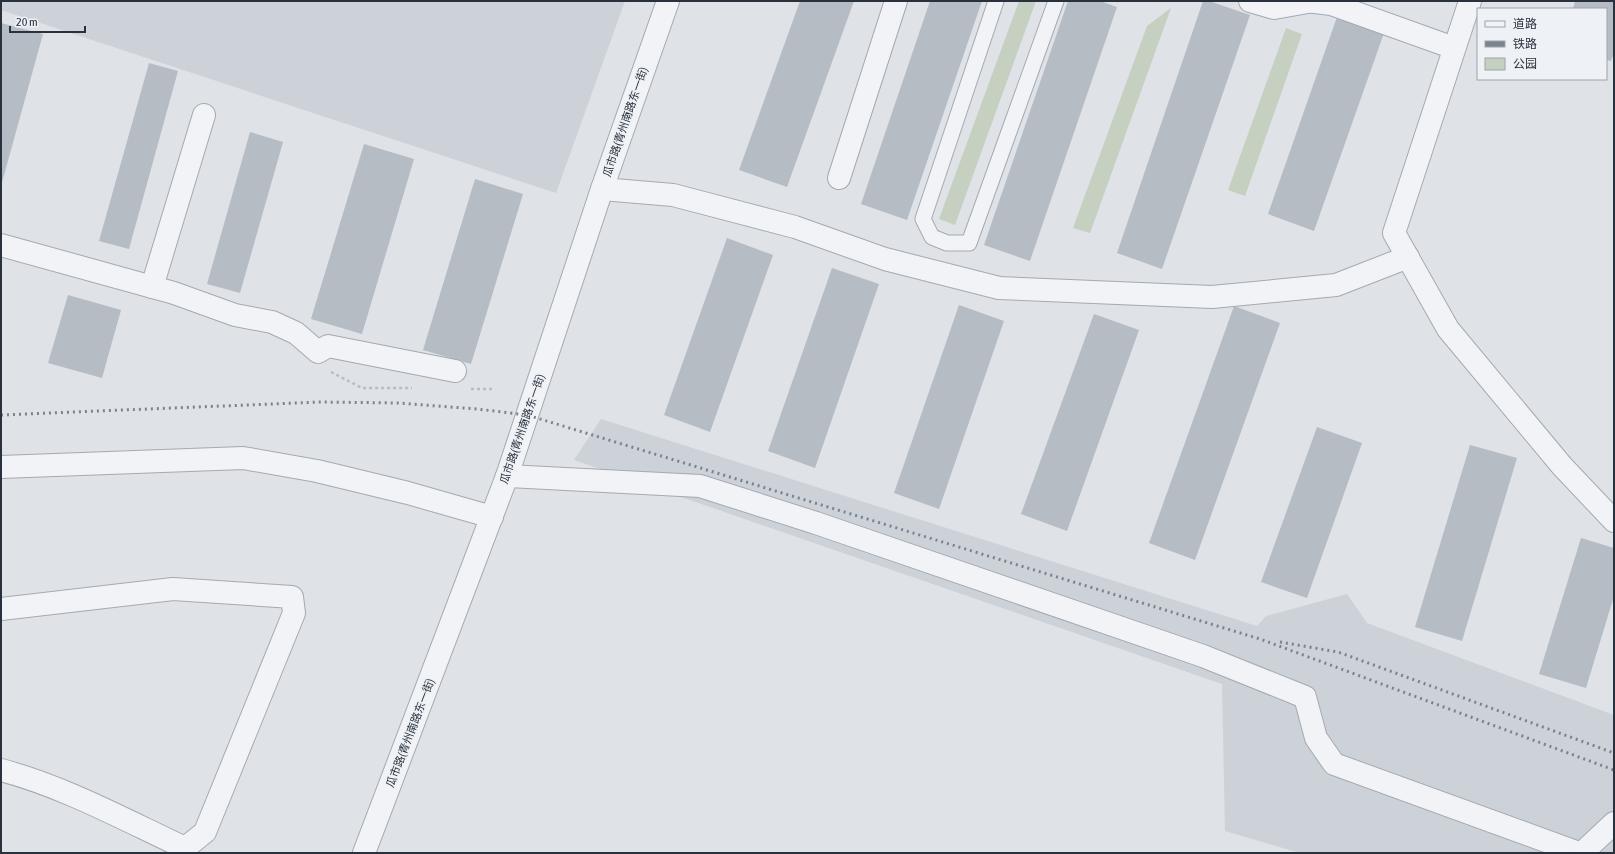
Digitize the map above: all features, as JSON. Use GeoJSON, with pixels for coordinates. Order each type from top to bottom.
{"type":"FeatureCollection","features":[{"type":"Feature","properties":{"kind":"street","name":"瓜市路(青州南路东一街)"},"geometry":{"type":"LineString","coordinates":[[364,853],[507,476],[602,189],[668,1]]}},
{"type":"Feature","properties":{"kind":"street"},"geometry":{"type":"LineString","coordinates":[[839,178],[896,1]]}},
{"type":"Feature","properties":{"kind":"street"},"geometry":{"type":"LineString","coordinates":[[1250,1],[1274,8],[1308,2],[1331,4],[1454,48]]}},
{"type":"Feature","properties":{"kind":"street"},"geometry":{"type":"LineString","coordinates":[[1470,1],[1394,233],[1448,329],[1562,466],[1614,521]]}},
{"type":"Feature","properties":{"kind":"street"},"geometry":{"type":"LineString","coordinates":[[152,287],[204,115]]}},
{"type":"Feature","properties":{"kind":"street"},"geometry":{"type":"LineString","coordinates":[[602,189],[673,195],[795,227],[885,259],[999,288],[1212,297],[1336,285],[1408,257]]}},
{"type":"Feature","properties":{"kind":"street"},"geometry":{"type":"LineString","coordinates":[[1,245],[152,287],[235,315],[272,322],[296,333],[318,352],[328,346],[455,372]]}},
{"type":"Feature","properties":{"kind":"street"},"geometry":{"type":"LineString","coordinates":[[1,467],[243,458],[317,471],[408,493],[492,517]]}},
{"type":"Feature","properties":{"kind":"street"},"geometry":{"type":"LineString","coordinates":[[507,476],[700,486],[816,523],[1203,656],[1306,697],[1316,738],[1334,764],[1581,853],[1614,823]]}},
{"type":"Feature","properties":{"kind":"street"},"geometry":{"type":"LineString","coordinates":[[1,608],[173,588],[292,597],[294,613],[205,832],[185,848],[53,788],[27,777],[1,770]]}},
{"type":"Feature","properties":{"kind":"lane"},"geometry":{"type":"LineString","coordinates":[[996,1],[923,219],[932,237],[947,243],[969,243],[1056,1]]}},
{"type":"Feature","properties":{"kind":"shaded area"},"geometry":{"type":"Polygon","coordinates":[[[1,1],[625,1],[556,193],[1,10],[1,1]]]}},
{"type":"Feature","properties":{"kind":"shaded area"},"geometry":{"type":"Polygon","coordinates":[[[601,419],[1257,626],[1266,616],[1347,594],[1367,623],[1614,715],[1614,853],[1300,853],[1225,831],[1222,684],[574,460],[601,419]]]}},
{"type":"Feature","properties":{"kind":"green space"},"geometry":{"type":"Polygon","coordinates":[[[1019,1],[1036,1],[955,225],[939,219],[1019,1]]]}},
{"type":"Feature","properties":{"kind":"green space"},"geometry":{"type":"Polygon","coordinates":[[[1171,8],[1090,233],[1073,228],[1147,26],[1171,8]]]}},
{"type":"Feature","properties":{"kind":"green space"},"geometry":{"type":"Polygon","coordinates":[[[1286,28],[1302,34],[1245,196],[1228,190],[1286,28]]]}},
{"type":"Feature","properties":{"kind":"building"},"geometry":{"type":"Polygon","coordinates":[[[800,1],[854,1],[787,187],[739,170],[800,1]]]}},
{"type":"Feature","properties":{"kind":"building"},"geometry":{"type":"Polygon","coordinates":[[[930,1],[982,1],[907,220],[861,204],[930,1]]]}},
{"type":"Feature","properties":{"kind":"building"},"geometry":{"type":"Polygon","coordinates":[[[1068,1],[1100,1],[1117,7],[1030,261],[984,245],[1068,1]]]}},
{"type":"Feature","properties":{"kind":"building"},"geometry":{"type":"Polygon","coordinates":[[[1203,1],[1209,1],[1250,15],[1162,269],[1117,253],[1203,1]]]}},
{"type":"Feature","properties":{"kind":"building"},"geometry":{"type":"Polygon","coordinates":[[[1575,1],[1614,1],[1614,53],[1611,61],[1607,60],[1607,8],[1573,8],[1575,1]]]}},
{"type":"Feature","properties":{"kind":"building"},"geometry":{"type":"Polygon","coordinates":[[[1337,17],[1384,33],[1314,231],[1268,214],[1337,17]]]}},
{"type":"Feature","properties":{"kind":"building"},"geometry":{"type":"Polygon","coordinates":[[[1,23],[43,34],[1,186],[1,23]]]}},
{"type":"Feature","properties":{"kind":"building"},"geometry":{"type":"Polygon","coordinates":[[[149,63],[178,71],[129,249],[99,241],[149,63]]]}},
{"type":"Feature","properties":{"kind":"building"},"geometry":{"type":"Polygon","coordinates":[[[250,132],[283,142],[240,293],[207,284],[250,132]]]}},
{"type":"Feature","properties":{"kind":"building"},"geometry":{"type":"Polygon","coordinates":[[[364,144],[414,159],[362,334],[311,319],[364,144]]]}},
{"type":"Feature","properties":{"kind":"building"},"geometry":{"type":"Polygon","coordinates":[[[475,179],[523,194],[471,364],[423,350],[475,179]]]}},
{"type":"Feature","properties":{"kind":"building"},"geometry":{"type":"Polygon","coordinates":[[[727,238],[773,255],[710,432],[664,415],[727,238]]]}},
{"type":"Feature","properties":{"kind":"building"},"geometry":{"type":"Polygon","coordinates":[[[832,268],[879,284],[815,468],[768,451],[832,268]]]}},
{"type":"Feature","properties":{"kind":"building"},"geometry":{"type":"Polygon","coordinates":[[[68,295],[121,310],[102,378],[48,363],[68,295]]]}},
{"type":"Feature","properties":{"kind":"building"},"geometry":{"type":"Polygon","coordinates":[[[959,305],[1004,321],[939,509],[894,493],[959,305]]]}},
{"type":"Feature","properties":{"kind":"building"},"geometry":{"type":"Polygon","coordinates":[[[1234,306],[1280,323],[1195,560],[1149,543],[1234,306]]]}},
{"type":"Feature","properties":{"kind":"building"},"geometry":{"type":"Polygon","coordinates":[[[1094,314],[1139,330],[1067,531],[1021,514],[1094,314]]]}},
{"type":"Feature","properties":{"kind":"building"},"geometry":{"type":"Polygon","coordinates":[[[1317,427],[1362,443],[1307,598],[1261,582],[1317,427]]]}},
{"type":"Feature","properties":{"kind":"building"},"geometry":{"type":"Polygon","coordinates":[[[1470,445],[1517,458],[1462,641],[1415,627],[1470,445]]]}},
{"type":"Feature","properties":{"kind":"building"},"geometry":{"type":"Polygon","coordinates":[[[1581,538],[1614,548],[1614,596],[1586,688],[1539,674],[1581,538]]]}},
{"type":"Feature","properties":{"kind":"railway"},"geometry":{"type":"LineString","coordinates":[[1,415],[320,402],[398,403],[477,409],[527,415],[1260,639],[1614,770]]}},
{"type":"Feature","properties":{"kind":"railway"},"geometry":{"type":"LineString","coordinates":[[1280,642],[1338,652],[1614,753]]}}]}
